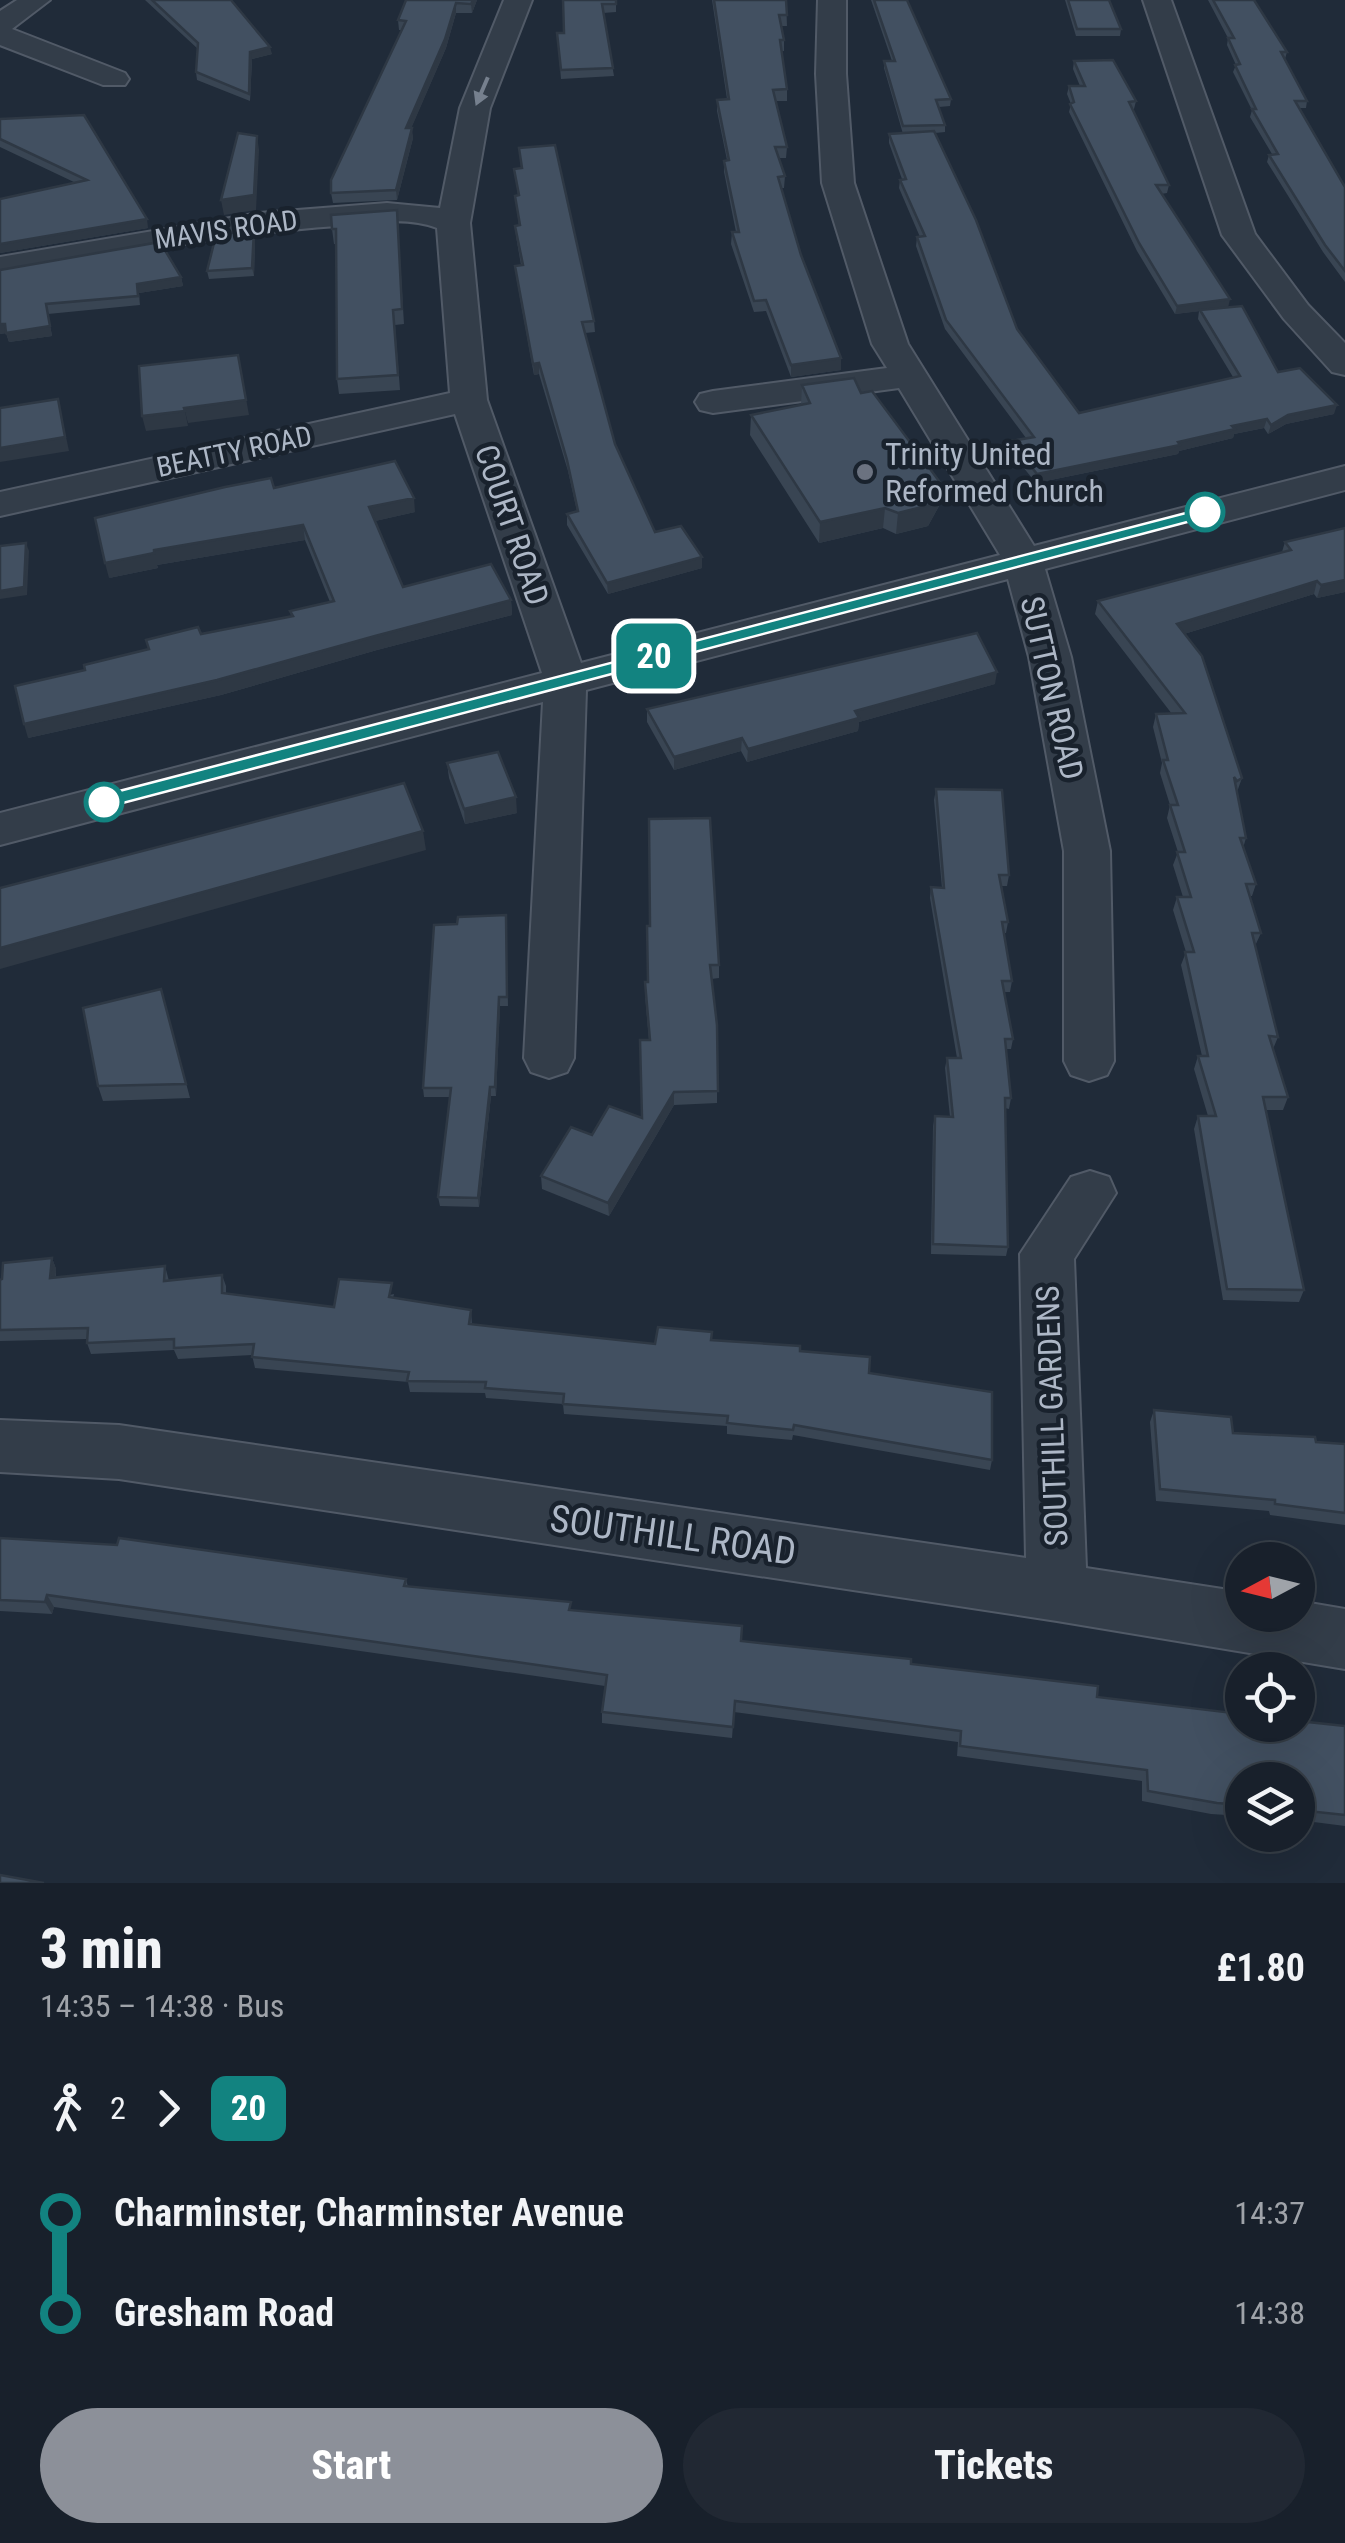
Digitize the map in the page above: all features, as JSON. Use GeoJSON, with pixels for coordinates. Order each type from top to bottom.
{"type":"FeatureCollection","features":[{"type":"Feature","properties":{"kind":"street"},"geometry":{"type":"LineString","coordinates":[[0,24],[36,0]]}},
{"type":"Feature","properties":{"kind":"street","name":"COURT ROAD"},"geometry":{"type":"LineString","coordinates":[[518,0],[474,108],[453,222],[469,400],[565,679],[549,1058]]}},
{"type":"Feature","properties":{"kind":"street","name":"SUTTON ROAD"},"geometry":{"type":"LineString","coordinates":[[832,0],[838,183],[890,344],[1022,559],[1050,658],[1087,851],[1088,1061]]}},
{"type":"Feature","properties":{"kind":"street"},"geometry":{"type":"LineString","coordinates":[[1157,0],[1240,235],[1296,312],[1345,364]]}},
{"type":"Feature","properties":{"kind":"street"},"geometry":{"type":"LineString","coordinates":[[0,35],[114,78]]}},
{"type":"Feature","properties":{"kind":"street","name":"MAVIS ROAD"},"geometry":{"type":"LineString","coordinates":[[0,267],[216,226],[282,219],[423,213],[453,222]]}},
{"type":"Feature","properties":{"kind":"street"},"geometry":{"type":"LineString","coordinates":[[713,402],[910,376]]}},
{"type":"Feature","properties":{"kind":"street","name":"BEATTY ROAD"},"geometry":{"type":"LineString","coordinates":[[0,504],[469,400]]}},
{"type":"Feature","properties":{"kind":"street"},"geometry":{"type":"LineString","coordinates":[[0,829],[1022,559],[1345,478]]}},
{"type":"Feature","properties":{"kind":"street","name":"SOUTHILL GARDENS"},"geometry":{"type":"LineString","coordinates":[[1058,1592],[1047,1254],[1090,1193]]}},
{"type":"Feature","properties":{"kind":"street","name":"SOUTHILL ROAD"},"geometry":{"type":"LineString","coordinates":[[0,1446],[119,1452],[1058,1592],[1345,1640]]}},
{"type":"Feature","properties":{"kind":"building"},"geometry":{"type":"Polygon","coordinates":[[[152,0],[231,0],[270,47],[250,52],[249,94],[196,72],[198,43],[152,0]]]}},
{"type":"Feature","properties":{"kind":"building"},"geometry":{"type":"Polygon","coordinates":[[[406,0],[473,0],[471,4],[456,3],[445,39],[406,128],[412,128],[396,190],[331,193],[331,180],[406,21],[398,20],[406,0]]]}},
{"type":"Feature","properties":{"kind":"building"},"geometry":{"type":"Polygon","coordinates":[[[563,0],[616,0],[616,4],[602,4],[613,68],[561,70],[557,33],[564,33],[563,0]]]}},
{"type":"Feature","properties":{"kind":"building"},"geometry":{"type":"Polygon","coordinates":[[[714,0],[786,0],[787,15],[779,15],[787,89],[773,90],[787,147],[775,147],[785,176],[778,177],[801,255],[841,358],[791,365],[766,300],[754,301],[732,232],[739,232],[724,161],[729,160],[717,100],[729,99],[714,0]]]}},
{"type":"Feature","properties":{"kind":"building"},"geometry":{"type":"Polygon","coordinates":[[[874,0],[907,0],[951,99],[936,100],[945,125],[903,126],[884,61],[895,61],[874,0]]]}},
{"type":"Feature","properties":{"kind":"building"},"geometry":{"type":"Polygon","coordinates":[[[1068,0],[1109,0],[1121,29],[1077,29],[1068,0]]]}},
{"type":"Feature","properties":{"kind":"building"},"geometry":{"type":"Polygon","coordinates":[[[1213,0],[1254,0],[1287,52],[1281,52],[1307,101],[1295,101],[1345,187],[1345,271],[1269,155],[1278,154],[1252,109],[1256,109],[1235,65],[1240,64],[1228,38],[1234,38],[1213,0]]]}},
{"type":"Feature","properties":{"kind":"building"},"geometry":{"type":"Polygon","coordinates":[[[1113,60],[1136,101],[1129,102],[1169,185],[1156,185],[1230,299],[1177,306],[1139,243],[1070,104],[1074,102],[1069,86],[1085,86],[1074,61],[1113,60]]]}},
{"type":"Feature","properties":{"kind":"building"},"geometry":{"type":"Polygon","coordinates":[[[84,115],[147,219],[0,244],[0,199],[87,180],[0,139],[0,119],[84,115]]]}},
{"type":"Feature","properties":{"kind":"building"},"geometry":{"type":"Polygon","coordinates":[[[934,131],[976,220],[1017,329],[1079,413],[1240,376],[1200,310],[1242,306],[1278,372],[1300,368],[1337,405],[1288,415],[1271,425],[1267,419],[1232,426],[1235,429],[1178,442],[1180,445],[1037,474],[1011,441],[1034,437],[946,320],[917,237],[925,236],[900,180],[906,179],[889,134],[934,131]]]}},
{"type":"Feature","properties":{"kind":"building"},"geometry":{"type":"Polygon","coordinates":[[[238,133],[257,136],[254,195],[221,200],[238,133]]]}},
{"type":"Feature","properties":{"kind":"building"},"geometry":{"type":"Polygon","coordinates":[[[555,145],[594,321],[582,322],[615,444],[655,532],[681,526],[702,557],[607,583],[567,514],[578,511],[539,363],[533,364],[515,266],[523,265],[515,226],[520,225],[514,169],[522,168],[519,148],[555,145]]]}},
{"type":"Feature","properties":{"kind":"building"},"geometry":{"type":"Polygon","coordinates":[[[397,210],[402,309],[393,310],[398,375],[337,379],[336,229],[332,229],[331,215],[397,210]]]}},
{"type":"Feature","properties":{"kind":"building"},"geometry":{"type":"Polygon","coordinates":[[[254,230],[252,268],[207,271],[216,235],[254,230]]]}},
{"type":"Feature","properties":{"kind":"building"},"geometry":{"type":"Polygon","coordinates":[[[160,242],[181,277],[137,284],[138,296],[46,304],[50,326],[6,333],[5,324],[0,324],[0,270],[160,242]]]}},
{"type":"Feature","properties":{"kind":"building"},"geometry":{"type":"Polygon","coordinates":[[[238,355],[246,400],[142,416],[139,366],[238,355]]]}},
{"type":"Feature","properties":{"kind":"building","name":"Trinity United Reformed Church"},"geometry":{"type":"Polygon","coordinates":[[[854,378],[861,393],[872,391],[942,485],[930,505],[898,513],[885,508],[820,522],[751,415],[810,403],[802,385],[854,378]]]}},
{"type":"Feature","properties":{"kind":"building"},"geometry":{"type":"Polygon","coordinates":[[[58,399],[65,437],[0,448],[0,408],[58,399]]]}},
{"type":"Feature","properties":{"kind":"building"},"geometry":{"type":"Polygon","coordinates":[[[395,461],[414,498],[369,507],[403,587],[491,564],[511,600],[217,680],[24,724],[15,686],[85,670],[84,665],[149,649],[146,640],[198,627],[201,634],[293,616],[290,611],[334,601],[303,525],[154,550],[105,563],[95,518],[271,478],[274,488],[395,461]]]}},
{"type":"Feature","properties":{"kind":"building"},"geometry":{"type":"Polygon","coordinates":[[[1345,528],[1345,580],[1321,585],[1317,581],[1177,624],[1202,656],[1242,778],[1237,781],[1234,777],[1246,838],[1240,838],[1256,884],[1246,884],[1261,933],[1252,933],[1278,1037],[1269,1036],[1288,1097],[1263,1097],[1304,1290],[1227,1289],[1198,1116],[1216,1116],[1198,1056],[1208,1056],[1185,952],[1194,952],[1177,897],[1191,897],[1177,852],[1185,852],[1170,805],[1178,805],[1163,760],[1168,760],[1156,714],[1185,713],[1098,601],[1291,550],[1285,542],[1345,528]]]}},
{"type":"Feature","properties":{"kind":"building"},"geometry":{"type":"Polygon","coordinates":[[[26,543],[24,587],[0,591],[0,546],[26,543]]]}},
{"type":"Feature","properties":{"kind":"building"},"geometry":{"type":"Polygon","coordinates":[[[977,633],[997,672],[855,711],[859,718],[748,749],[742,738],[674,757],[647,709],[977,633]]]}},
{"type":"Feature","properties":{"kind":"building"},"geometry":{"type":"Polygon","coordinates":[[[498,752],[516,797],[464,809],[447,763],[498,752]]]}},
{"type":"Feature","properties":{"kind":"building"},"geometry":{"type":"Polygon","coordinates":[[[404,783],[423,831],[0,948],[0,888],[404,783]]]}},
{"type":"Feature","properties":{"kind":"building"},"geometry":{"type":"Polygon","coordinates":[[[936,789],[1002,790],[1009,875],[999,875],[1008,922],[1002,922],[1012,981],[1002,981],[1013,1039],[1005,1039],[1011,1098],[1005,1098],[1008,1247],[933,1244],[935,1116],[953,1117],[947,1058],[961,1058],[931,887],[944,888],[936,789]]]}},
{"type":"Feature","properties":{"kind":"building"},"geometry":{"type":"Polygon","coordinates":[[[710,818],[719,965],[710,965],[717,1025],[718,1091],[674,1092],[608,1203],[541,1176],[571,1127],[592,1135],[609,1106],[642,1118],[640,1040],[650,1040],[645,982],[650,926],[649,819],[710,818]]]}},
{"type":"Feature","properties":{"kind":"building"},"geometry":{"type":"Polygon","coordinates":[[[506,915],[507,997],[499,997],[495,1087],[490,1087],[478,1198],[438,1197],[451,1088],[423,1088],[434,925],[457,924],[458,917],[506,915]]]}},
{"type":"Feature","properties":{"kind":"building"},"geometry":{"type":"Polygon","coordinates":[[[161,989],[186,1084],[98,1086],[83,1008],[161,989]]]}},
{"type":"Feature","properties":{"kind":"building"},"geometry":{"type":"Polygon","coordinates":[[[52,1258],[50,1278],[165,1266],[164,1281],[222,1275],[222,1293],[334,1307],[339,1279],[392,1283],[389,1297],[471,1310],[469,1324],[655,1344],[658,1327],[712,1332],[711,1340],[800,1346],[800,1351],[870,1357],[869,1373],[992,1392],[992,1460],[794,1425],[793,1430],[727,1423],[728,1416],[563,1404],[564,1394],[485,1388],[486,1382],[407,1381],[409,1372],[252,1357],[254,1344],[174,1348],[174,1339],[87,1343],[88,1328],[0,1330],[3,1263],[52,1258]]]}},
{"type":"Feature","properties":{"kind":"building"},"geometry":{"type":"Polygon","coordinates":[[[1154,1410],[1231,1417],[1233,1433],[1315,1437],[1316,1442],[1345,1444],[1345,1513],[1275,1504],[1275,1500],[1160,1489],[1154,1410]]]}},
{"type":"Feature","properties":{"kind":"building"},"geometry":{"type":"Polygon","coordinates":[[[0,1538],[117,1545],[119,1538],[406,1579],[404,1586],[571,1602],[569,1610],[742,1626],[741,1641],[911,1659],[911,1664],[1098,1686],[1097,1697],[1225,1712],[1225,1742],[1315,1742],[1315,1723],[1345,1726],[1345,1815],[1315,1812],[1315,1762],[1225,1762],[1225,1804],[1217,1803],[1148,1791],[1147,1770],[960,1746],[961,1731],[735,1701],[733,1727],[602,1712],[607,1675],[47,1595],[45,1602],[0,1600],[0,1538]]]}},
{"type":"Feature","properties":{"kind":"building"},"geometry":{"type":"Polygon","coordinates":[[[0,1875],[44,1883],[0,1883],[0,1875]]]}},
{"type":"Feature","properties":{"kind":"bus line","name":"20"},"geometry":{"type":"LineString","coordinates":[[104,802],[1205,512]]}},
{"type":"Feature","properties":{"kind":"place","name":"Trinity United Reformed Church"},"geometry":{"type":"Point","coordinates":[865,472]}}]}
